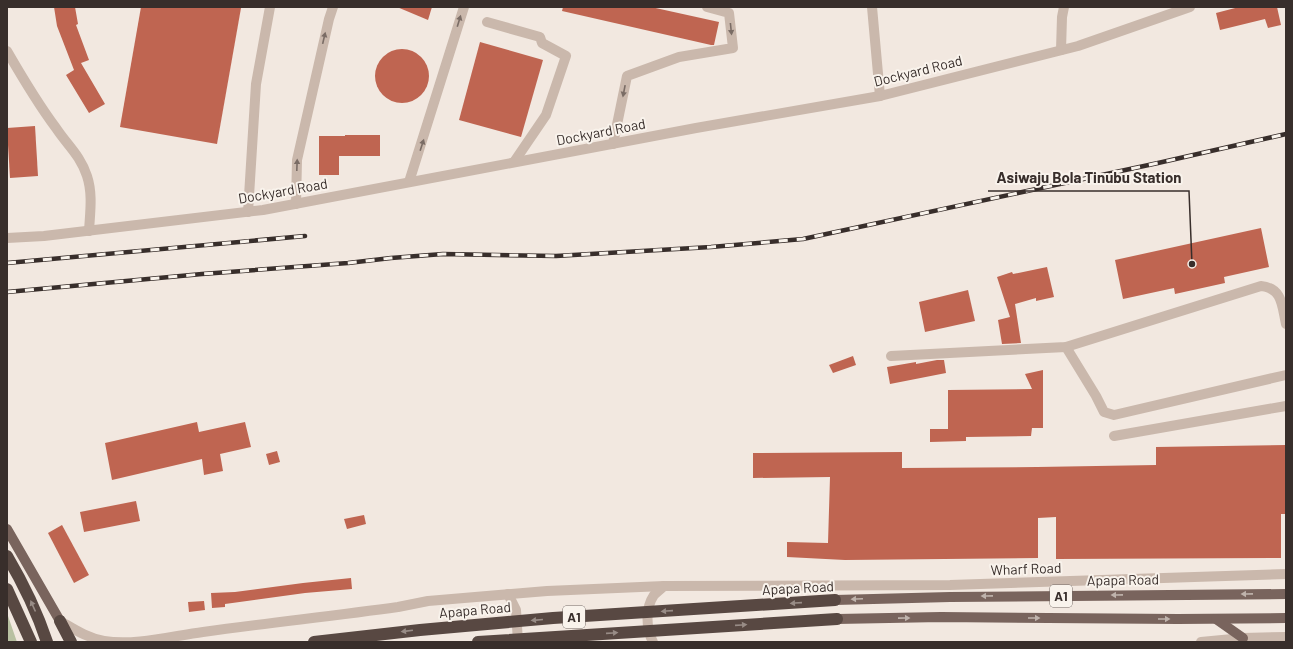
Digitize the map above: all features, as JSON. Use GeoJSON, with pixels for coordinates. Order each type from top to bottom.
{"type":"FeatureCollection","features":[{"type":"Feature","properties":{"kind":"highway"},"geometry":{"type":"LineString","coordinates":[[7,556],[20,579],[42,627],[47,642]]}},
{"type":"Feature","properties":{"kind":"highway"},"geometry":{"type":"LineString","coordinates":[[7,589],[31,642]]}},
{"type":"Feature","properties":{"kind":"highway","name":"Apapa Road"},"geometry":{"type":"LineString","coordinates":[[314,642],[420,630],[553,618],[835,600]]}},
{"type":"Feature","properties":{"kind":"highway","name":"A1"},"geometry":{"type":"LineString","coordinates":[[478,642],[837,619]]}},
{"type":"Feature","properties":{"kind":"highway"},"geometry":{"type":"LineString","coordinates":[[60,621],[71,642]]}},
{"type":"Feature","properties":{"kind":"highway"},"geometry":{"type":"LineString","coordinates":[[538,642],[573,636]]}},
{"type":"Feature","properties":{"kind":"main road"},"geometry":{"type":"LineString","coordinates":[[7,529],[60,621]]}},
{"type":"Feature","properties":{"kind":"main road","name":"Apapa Road"},"geometry":{"type":"LineString","coordinates":[[835,600],[950,597],[1286,594]]}},
{"type":"Feature","properties":{"kind":"main road"},"geometry":{"type":"LineString","coordinates":[[1216,618],[1243,638]]}},
{"type":"Feature","properties":{"kind":"main road","name":"A1"},"geometry":{"type":"LineString","coordinates":[[837,619],[1286,618]]}},
{"type":"Feature","properties":{"kind":"street"},"geometry":{"type":"LineString","coordinates":[[248,212],[256,84],[270,7]]}},
{"type":"Feature","properties":{"kind":"street"},"geometry":{"type":"LineString","coordinates":[[296,204],[297,160],[329,18],[333,7]]}},
{"type":"Feature","properties":{"kind":"street"},"geometry":{"type":"LineString","coordinates":[[409,182],[464,7]]}},
{"type":"Feature","properties":{"kind":"street"},"geometry":{"type":"LineString","coordinates":[[614,144],[627,76],[679,57],[733,48],[729,13],[707,7]]}},
{"type":"Feature","properties":{"kind":"street"},"geometry":{"type":"LineString","coordinates":[[872,7],[880,96]]}},
{"type":"Feature","properties":{"kind":"street"},"geometry":{"type":"LineString","coordinates":[[1061,50],[1062,17],[1064,7]]}},
{"type":"Feature","properties":{"kind":"street","name":"Dockyard Road"},"geometry":{"type":"LineString","coordinates":[[7,238],[44,236],[248,212],[880,96],[1078,46],[1190,7]]}},
{"type":"Feature","properties":{"kind":"street"},"geometry":{"type":"LineString","coordinates":[[487,22],[540,37],[542,43],[566,56],[546,116],[514,162]]}},
{"type":"Feature","properties":{"kind":"street"},"geometry":{"type":"LineString","coordinates":[[7,51],[25,83],[56,128],[79,157],[88,177],[91,199],[89,231]]}},
{"type":"Feature","properties":{"kind":"street"},"geometry":{"type":"LineString","coordinates":[[891,356],[1066,347],[1261,286],[1267,287],[1276,292],[1281,300],[1286,324]]}},
{"type":"Feature","properties":{"kind":"street"},"geometry":{"type":"LineString","coordinates":[[1066,347],[1104,412],[1114,415],[1286,375]]}},
{"type":"Feature","properties":{"kind":"street"},"geometry":{"type":"LineString","coordinates":[[1114,436],[1286,406]]}},
{"type":"Feature","properties":{"kind":"street","name":"Wharf Road"},"geometry":{"type":"LineString","coordinates":[[60,621],[89,637],[105,641],[122,642],[398,608],[428,601],[547,591],[664,586],[974,584],[1286,574]]}},
{"type":"Feature","properties":{"kind":"street"},"geometry":{"type":"LineString","coordinates":[[653,642],[647,620],[649,606],[654,596],[664,586]]}},
{"type":"Feature","properties":{"kind":"street"},"geometry":{"type":"LineString","coordinates":[[508,594],[516,610],[518,642]]}},
{"type":"Feature","properties":{"kind":"street"},"geometry":{"type":"LineString","coordinates":[[1201,642],[1243,638],[1286,638]]}},
{"type":"Feature","properties":{"kind":"green space"},"geometry":{"type":"Polygon","coordinates":[[[7,614],[8,616],[17,642],[7,642],[7,614]]]}},
{"type":"Feature","properties":{"kind":"building"},"geometry":{"type":"Polygon","coordinates":[[[54,7],[75,7],[78,24],[76,25],[89,60],[81,63],[105,104],[89,113],[66,75],[74,70],[57,26],[54,7]]]}},
{"type":"Feature","properties":{"kind":"building"},"geometry":{"type":"Polygon","coordinates":[[[141,7],[241,8],[217,144],[120,127],[141,7]]]}},
{"type":"Feature","properties":{"kind":"building"},"geometry":{"type":"Polygon","coordinates":[[[397,7],[432,7],[428,20],[397,7]]]}},
{"type":"Feature","properties":{"kind":"building"},"geometry":{"type":"Polygon","coordinates":[[[563,7],[651,7],[719,22],[714,45],[711,45],[562,11],[563,7]]]}},
{"type":"Feature","properties":{"kind":"building"},"geometry":{"type":"Polygon","coordinates":[[[1239,7],[1277,7],[1281,25],[1268,28],[1265,19],[1220,30],[1216,13],[1239,7]]]}},
{"type":"Feature","properties":{"kind":"building"},"geometry":{"type":"Polygon","coordinates":[[[480,42],[543,60],[521,137],[459,120],[480,42]]]}},
{"type":"Feature","properties":{"kind":"building"},"geometry":{"type":"Polygon","coordinates":[[[402,49],[412,51],[421,57],[427,66],[429,76],[427,86],[421,95],[412,101],[402,103],[392,101],[383,95],[377,86],[375,76],[377,66],[383,57],[392,51],[402,49]]]}},
{"type":"Feature","properties":{"kind":"building"},"geometry":{"type":"Polygon","coordinates":[[[35,126],[38,176],[10,178],[7,128],[35,126]]]}},
{"type":"Feature","properties":{"kind":"building"},"geometry":{"type":"Polygon","coordinates":[[[380,135],[380,156],[339,156],[339,175],[319,175],[319,136],[380,135]]]}},
{"type":"Feature","properties":{"kind":"building"},"geometry":{"type":"Polygon","coordinates":[[[1261,228],[1269,267],[1224,277],[1225,283],[1175,294],[1174,288],[1123,299],[1115,260],[1261,228]]]}},
{"type":"Feature","properties":{"kind":"building"},"geometry":{"type":"Polygon","coordinates":[[[1047,267],[1054,297],[1036,301],[1036,298],[1015,304],[1021,343],[1002,344],[998,320],[1010,317],[997,277],[1012,272],[1013,274],[1047,267]]]}},
{"type":"Feature","properties":{"kind":"building"},"geometry":{"type":"Polygon","coordinates":[[[968,290],[975,321],[925,332],[919,302],[968,290]]]}},
{"type":"Feature","properties":{"kind":"building"},"geometry":{"type":"Polygon","coordinates":[[[853,356],[856,365],[833,373],[829,365],[853,356]]]}},
{"type":"Feature","properties":{"kind":"building"},"geometry":{"type":"Polygon","coordinates":[[[944,360],[946,373],[890,384],[887,367],[944,360]]]}},
{"type":"Feature","properties":{"kind":"building"},"geometry":{"type":"Polygon","coordinates":[[[1043,370],[1043,428],[1032,428],[1031,436],[966,437],[966,441],[930,442],[930,429],[948,429],[948,390],[1032,389],[1025,374],[1043,370]]]}},
{"type":"Feature","properties":{"kind":"building"},"geometry":{"type":"Polygon","coordinates":[[[197,422],[199,432],[245,422],[251,447],[220,454],[223,471],[204,475],[202,459],[112,480],[105,443],[197,422]]]}},
{"type":"Feature","properties":{"kind":"building"},"geometry":{"type":"Polygon","coordinates":[[[1286,445],[1286,514],[1281,514],[1281,558],[1056,559],[1056,517],[1038,518],[1038,558],[845,560],[787,557],[787,542],[828,543],[830,477],[753,478],[753,453],[902,452],[902,468],[1037,467],[1156,465],[1156,447],[1286,445]]]}},
{"type":"Feature","properties":{"kind":"building"},"geometry":{"type":"Polygon","coordinates":[[[277,451],[280,462],[269,465],[266,454],[277,451]]]}},
{"type":"Feature","properties":{"kind":"building"},"geometry":{"type":"Polygon","coordinates":[[[136,501],[140,521],[84,532],[80,512],[136,501]]]}},
{"type":"Feature","properties":{"kind":"building"},"geometry":{"type":"Polygon","coordinates":[[[364,515],[366,524],[347,529],[344,519],[364,515]]]}},
{"type":"Feature","properties":{"kind":"building"},"geometry":{"type":"Polygon","coordinates":[[[62,525],[89,575],[74,583],[48,533],[62,525]]]}},
{"type":"Feature","properties":{"kind":"building"},"geometry":{"type":"Polygon","coordinates":[[[351,578],[352,589],[305,593],[225,604],[225,607],[212,608],[211,593],[235,592],[351,578]]]}},
{"type":"Feature","properties":{"kind":"building"},"geometry":{"type":"Polygon","coordinates":[[[204,601],[205,610],[189,612],[188,602],[204,601]]]}},
{"type":"Feature","properties":{"kind":"railway"},"geometry":{"type":"LineString","coordinates":[[7,292],[443,254],[556,256],[711,247],[803,239],[1286,134]]}},
{"type":"Feature","properties":{"kind":"railway"},"geometry":{"type":"LineString","coordinates":[[7,263],[305,236]]}},
{"type":"Feature","properties":{"kind":"place","name":"Asiwaju Bola Tinubu Station"},"geometry":{"type":"Point","coordinates":[1192,264]}}]}
